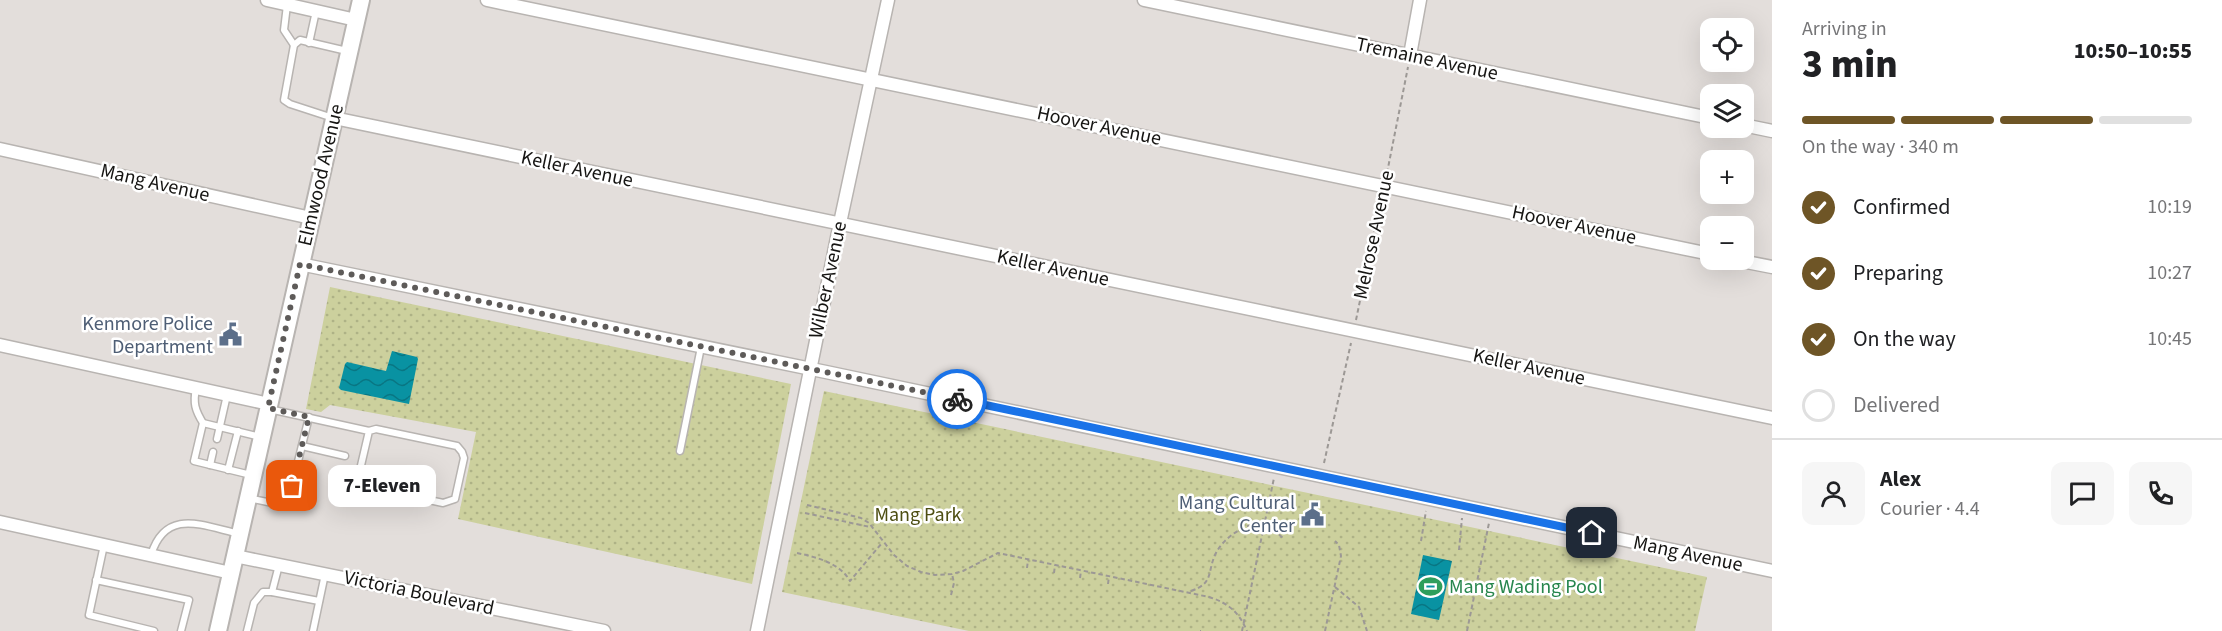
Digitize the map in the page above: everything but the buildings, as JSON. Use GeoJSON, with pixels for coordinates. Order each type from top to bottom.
{"type":"FeatureCollection","features":[{"type":"Feature","properties":{"kind":"street"},"geometry":{"type":"LineString","coordinates":[[267,0],[356,20]]}},
{"type":"Feature","properties":{"kind":"street","name":"Elmwood Avenue"},"geometry":{"type":"LineString","coordinates":[[218,631],[361,0]]}},
{"type":"Feature","properties":{"kind":"street","name":"Hoover Avenue"},"geometry":{"type":"LineString","coordinates":[[487,0],[1700,252]]}},
{"type":"Feature","properties":{"kind":"street","name":"Wilber Avenue"},"geometry":{"type":"LineString","coordinates":[[757,631],[888,0]]}},
{"type":"Feature","properties":{"kind":"street","name":"Tremaine Avenue"},"geometry":{"type":"LineString","coordinates":[[1144,0],[1700,116]]}},
{"type":"Feature","properties":{"kind":"street"},"geometry":{"type":"LineString","coordinates":[[1410,55],[1420,0]]}},
{"type":"Feature","properties":{"kind":"street","name":"Keller Avenue"},"geometry":{"type":"LineString","coordinates":[[334,118],[1772,418]]}},
{"type":"Feature","properties":{"kind":"street"},"geometry":{"type":"LineString","coordinates":[[1754,127],[1772,131]]}},
{"type":"Feature","properties":{"kind":"street","name":"Mang Avenue"},"geometry":{"type":"LineString","coordinates":[[0,148],[311,218]]}},
{"type":"Feature","properties":{"kind":"street","name":"Mang Avenue"},"geometry":{"type":"LineString","coordinates":[[300,264],[1772,571]]}},
{"type":"Feature","properties":{"kind":"street"},"geometry":{"type":"LineString","coordinates":[[1754,264],[1772,267]]}},
{"type":"Feature","properties":{"kind":"street"},"geometry":{"type":"LineString","coordinates":[[0,345],[268,406]]}},
{"type":"Feature","properties":{"kind":"street"},"geometry":{"type":"LineString","coordinates":[[0,522],[231,573]]}},
{"type":"Feature","properties":{"kind":"street","name":"Victoria Boulevard"},"geometry":{"type":"LineString","coordinates":[[235,556],[604,631]]}},
{"type":"Feature","properties":{"kind":"lane"},"geometry":{"type":"LineString","coordinates":[[287,4],[284,30],[294,45]]}},
{"type":"Feature","properties":{"kind":"lane"},"geometry":{"type":"LineString","coordinates":[[309,43],[316,11]]}},
{"type":"Feature","properties":{"kind":"lane"},"geometry":{"type":"LineString","coordinates":[[334,118],[284,100],[294,45],[300,40],[349,52]]}},
{"type":"Feature","properties":{"kind":"lane"},"geometry":{"type":"LineString","coordinates":[[680,451],[701,346]]}},
{"type":"Feature","properties":{"kind":"lane"},"geometry":{"type":"LineString","coordinates":[[196,388],[193,401],[195,411],[202,423],[194,461],[253,476]]}},
{"type":"Feature","properties":{"kind":"lane"},"geometry":{"type":"LineString","coordinates":[[217,439],[227,395]]}},
{"type":"Feature","properties":{"kind":"lane"},"geometry":{"type":"LineString","coordinates":[[268,406],[369,431],[376,429],[457,446],[464,458],[455,499],[443,503],[369,487],[362,481],[359,474],[369,431]]}},
{"type":"Feature","properties":{"kind":"lane"},"geometry":{"type":"LineString","coordinates":[[248,498],[287,506],[309,417]]}},
{"type":"Feature","properties":{"kind":"lane"},"geometry":{"type":"LineString","coordinates":[[202,423],[261,437]]}},
{"type":"Feature","properties":{"kind":"lane"},"geometry":{"type":"LineString","coordinates":[[228,470],[238,431]]}},
{"type":"Feature","properties":{"kind":"lane"},"geometry":{"type":"LineString","coordinates":[[302,446],[345,456]]}},
{"type":"Feature","properties":{"kind":"lane"},"geometry":{"type":"LineString","coordinates":[[210,465],[213,452]]}},
{"type":"Feature","properties":{"kind":"lane"},"geometry":{"type":"LineString","coordinates":[[151,555],[156,539],[162,532],[176,525],[186,523],[240,534]]}},
{"type":"Feature","properties":{"kind":"lane"},"geometry":{"type":"LineString","coordinates":[[104,545],[89,615],[154,631]]}},
{"type":"Feature","properties":{"kind":"lane"},"geometry":{"type":"LineString","coordinates":[[272,592],[279,565]]}},
{"type":"Feature","properties":{"kind":"lane"},"geometry":{"type":"LineString","coordinates":[[313,631],[324,574]]}},
{"type":"Feature","properties":{"kind":"lane"},"geometry":{"type":"LineString","coordinates":[[96,580],[189,600],[181,631]]}},
{"type":"Feature","properties":{"kind":"lane"},"geometry":{"type":"LineString","coordinates":[[247,631],[255,599],[263,592],[319,602]]}},
{"type":"Feature","properties":{"kind":"path","name":"Melrose Avenue"},"geometry":{"type":"LineString","coordinates":[[1323,468],[1354,330],[1410,55]]}},
{"type":"Feature","properties":{"kind":"path"},"geometry":{"type":"LineString","coordinates":[[1242,631],[1274,478]]}},
{"type":"Feature","properties":{"kind":"path"},"geometry":{"type":"LineString","coordinates":[[807,505],[861,518],[872,527],[894,555],[907,566],[921,572],[935,575],[952,574],[963,571],[998,553],[1209,597],[1229,606],[1244,623],[1247,631]]}},
{"type":"Feature","properties":{"kind":"path"},"geometry":{"type":"LineString","coordinates":[[1421,541],[1426,510]]}},
{"type":"Feature","properties":{"kind":"path"},"geometry":{"type":"LineString","coordinates":[[805,513],[872,527]]}},
{"type":"Feature","properties":{"kind":"path"},"geometry":{"type":"LineString","coordinates":[[1459,550],[1462,518]]}},
{"type":"Feature","properties":{"kind":"path"},"geometry":{"type":"LineString","coordinates":[[1188,592],[1200,588],[1207,581],[1215,554],[1233,535],[1254,523],[1265,522],[1284,539]]}},
{"type":"Feature","properties":{"kind":"path"},"geometry":{"type":"LineString","coordinates":[[1467,631],[1489,523]]}},
{"type":"Feature","properties":{"kind":"path"},"geometry":{"type":"LineString","coordinates":[[797,553],[814,556],[838,568],[850,580],[882,542]]}},
{"type":"Feature","properties":{"kind":"path"},"geometry":{"type":"LineString","coordinates":[[1325,631],[1341,556],[1339,545],[1335,542]]}},
{"type":"Feature","properties":{"kind":"path"},"geometry":{"type":"LineString","coordinates":[[1027,568],[1028,560]]}},
{"type":"Feature","properties":{"kind":"path"},"geometry":{"type":"LineString","coordinates":[[1054,573],[1055,565]]}},
{"type":"Feature","properties":{"kind":"path"},"geometry":{"type":"LineString","coordinates":[[1080,579],[1082,570]]}},
{"type":"Feature","properties":{"kind":"path"},"geometry":{"type":"LineString","coordinates":[[951,595],[954,583],[952,574]]}},
{"type":"Feature","properties":{"kind":"path"},"geometry":{"type":"LineString","coordinates":[[1108,584],[1109,576]]}},
{"type":"Feature","properties":{"kind":"path"},"geometry":{"type":"LineString","coordinates":[[1335,587],[1359,607],[1367,631]]}},
{"type":"Feature","properties":{"kind":"green space"},"geometry":{"type":"Polygon","coordinates":[[[330,287],[791,384],[752,584],[458,519],[476,432],[330,405],[321,412],[306,409],[330,287]]]}},
{"type":"Feature","properties":{"kind":"green space","name":"Mang Park"},"geometry":{"type":"Polygon","coordinates":[[[824,391],[1707,577],[1695,631],[969,631],[782,592],[824,391]]]}},
{"type":"Feature","properties":{"kind":"water"},"geometry":{"type":"Polygon","coordinates":[[[392,351],[418,359],[409,404],[339,388],[347,362],[386,371],[392,351]]]}},
{"type":"Feature","properties":{"kind":"water","name":"Mang Wading Pool"},"geometry":{"type":"Polygon","coordinates":[[[1423,555],[1452,561],[1439,620],[1411,614],[1423,555]]]}},
{"type":"Feature","properties":{"kind":"way so far"},"geometry":{"type":"LineString","coordinates":[[292,486],[309,417],[268,408],[300,264],[957,399]]}},
{"type":"Feature","properties":{"kind":"place","name":"Kenmore Police Department"},"geometry":{"type":"Point","coordinates":[231,335]}},
{"type":"Feature","properties":{"kind":"place","name":"7-Eleven"},"geometry":{"type":"Point","coordinates":[292,486]}},
{"type":"Feature","properties":{"kind":"place","name":"Mang Cultural Center"},"geometry":{"type":"Point","coordinates":[1313,515]}},
{"type":"Feature","properties":{"kind":"place","name":"Mang Wading Pool"},"geometry":{"type":"Point","coordinates":[1431,587]}},
{"type":"Feature","properties":{"kind":"route"},"geometry":{"type":"LineString","coordinates":[[957,399],[1592,533]]}}]}
